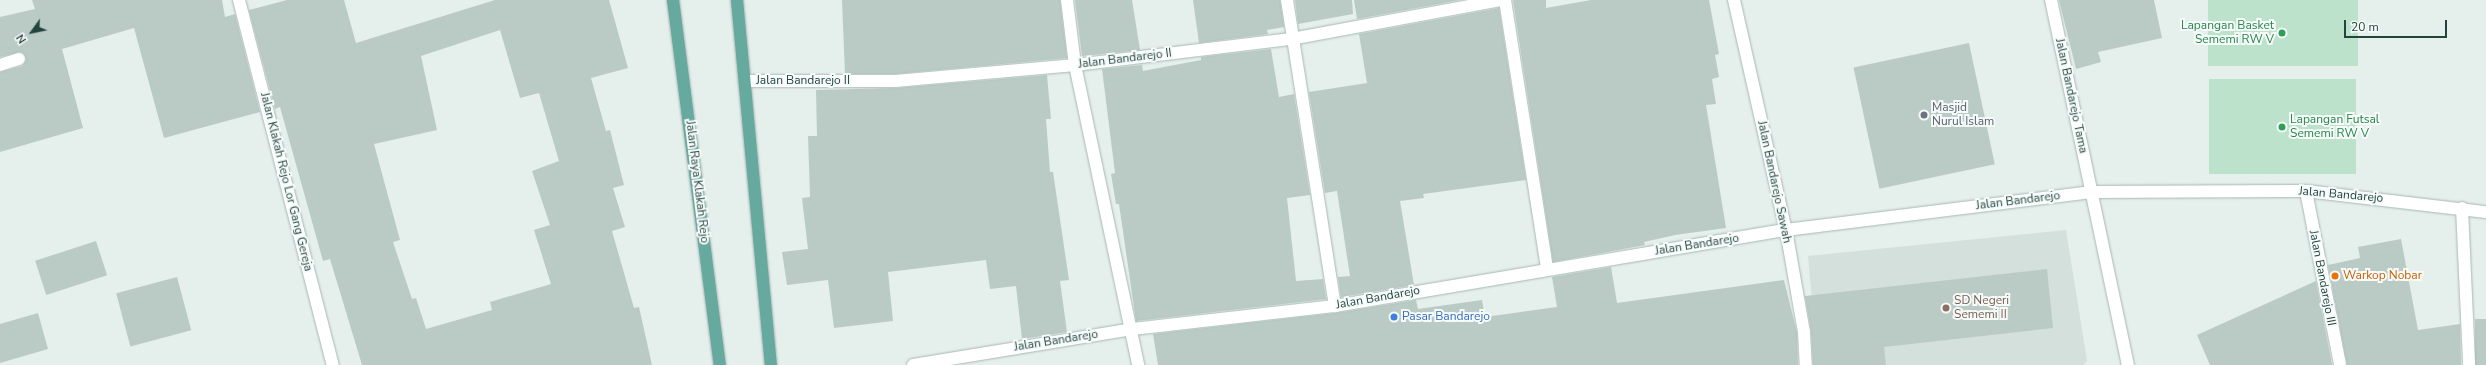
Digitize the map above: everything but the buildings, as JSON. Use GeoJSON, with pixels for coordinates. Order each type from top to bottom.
{"type":"FeatureCollection","features":[{"type":"Feature","properties":{"kind":"main road","name":"Jalan Raya Klakah Rejo"},"geometry":{"type":"LineString","coordinates":[[673,0],[720,365]]}},
{"type":"Feature","properties":{"kind":"main road"},"geometry":{"type":"LineString","coordinates":[[738,0],[771,365]]}},
{"type":"Feature","properties":{"kind":"street","name":"Jalan Klakah Rejo Lor Gang Gereja"},"geometry":{"type":"LineString","coordinates":[[239,0],[333,365]]}},
{"type":"Feature","properties":{"kind":"street"},"geometry":{"type":"LineString","coordinates":[[1067,0],[1075,65],[1132,329],[1138,365]]}},
{"type":"Feature","properties":{"kind":"street"},"geometry":{"type":"LineString","coordinates":[[1287,0],[1291,39],[1335,306]]}},
{"type":"Feature","properties":{"kind":"street","name":"Jalan Bandarejo II"},"geometry":{"type":"LineString","coordinates":[[746,81],[895,81],[1075,65],[1291,39],[1501,0]]}},
{"type":"Feature","properties":{"kind":"street"},"geometry":{"type":"LineString","coordinates":[[1505,0],[1547,269]]}},
{"type":"Feature","properties":{"kind":"street","name":"Jalan Bandarejo Sawah"},"geometry":{"type":"LineString","coordinates":[[1734,0],[1786,230],[1804,332],[1806,365]]}},
{"type":"Feature","properties":{"kind":"street","name":"Jalan Bandarejo Tama"},"geometry":{"type":"LineString","coordinates":[[2051,0],[2092,192]]}},
{"type":"Feature","properties":{"kind":"street"},"geometry":{"type":"LineString","coordinates":[[0,65],[19,59]]}},
{"type":"Feature","properties":{"kind":"street","name":"Jalan Bandarejo"},"geometry":{"type":"LineString","coordinates":[[913,365],[1132,329],[1335,306],[1547,269],[1786,230],[2092,192],[2306,191],[2486,212]]}},
{"type":"Feature","properties":{"kind":"street","name":"Jalan Bandarejo III"},"geometry":{"type":"LineString","coordinates":[[2306,191],[2340,365]]}},
{"type":"Feature","properties":{"kind":"street"},"geometry":{"type":"LineString","coordinates":[[2092,192],[2128,365]]}},
{"type":"Feature","properties":{"kind":"street"},"geometry":{"type":"LineString","coordinates":[[2462,208],[2469,365]]}},
{"type":"Feature","properties":{"kind":"shaded area","name":"SD Negeri Sememi II"},"geometry":{"type":"Polygon","coordinates":[[[2066,230],[2087,361],[2083,365],[1818,365],[1808,256],[2066,230]]]}},
{"type":"Feature","properties":{"kind":"green space","name":"Lapangan Basket Sememi RW V"},"geometry":{"type":"Polygon","coordinates":[[[2208,0],[2358,0],[2358,66],[2208,66],[2208,0]]]}},
{"type":"Feature","properties":{"kind":"green space","name":"Lapangan Futsal Sememi RW V"},"geometry":{"type":"Polygon","coordinates":[[[2209,79],[2356,79],[2356,174],[2209,174],[2209,79]]]}},
{"type":"Feature","properties":{"kind":"place","name":"Lapangan Basket Sememi RW V"},"geometry":{"type":"Point","coordinates":[2282,33]}},
{"type":"Feature","properties":{"kind":"place","name":"Masjid Nurul Islam"},"geometry":{"type":"Point","coordinates":[1924,115]}},
{"type":"Feature","properties":{"kind":"place","name":"Lapangan Futsal Sememi RW V"},"geometry":{"type":"Point","coordinates":[2282,127]}},
{"type":"Feature","properties":{"kind":"place","name":"Warkop Nobar"},"geometry":{"type":"Point","coordinates":[2335,276]}},
{"type":"Feature","properties":{"kind":"place","name":"SD Negeri Sememi II"},"geometry":{"type":"Point","coordinates":[1946,308]}},
{"type":"Feature","properties":{"kind":"place","name":"Pasar Bandarejo"},"geometry":{"type":"Point","coordinates":[1394,317]}}]}
